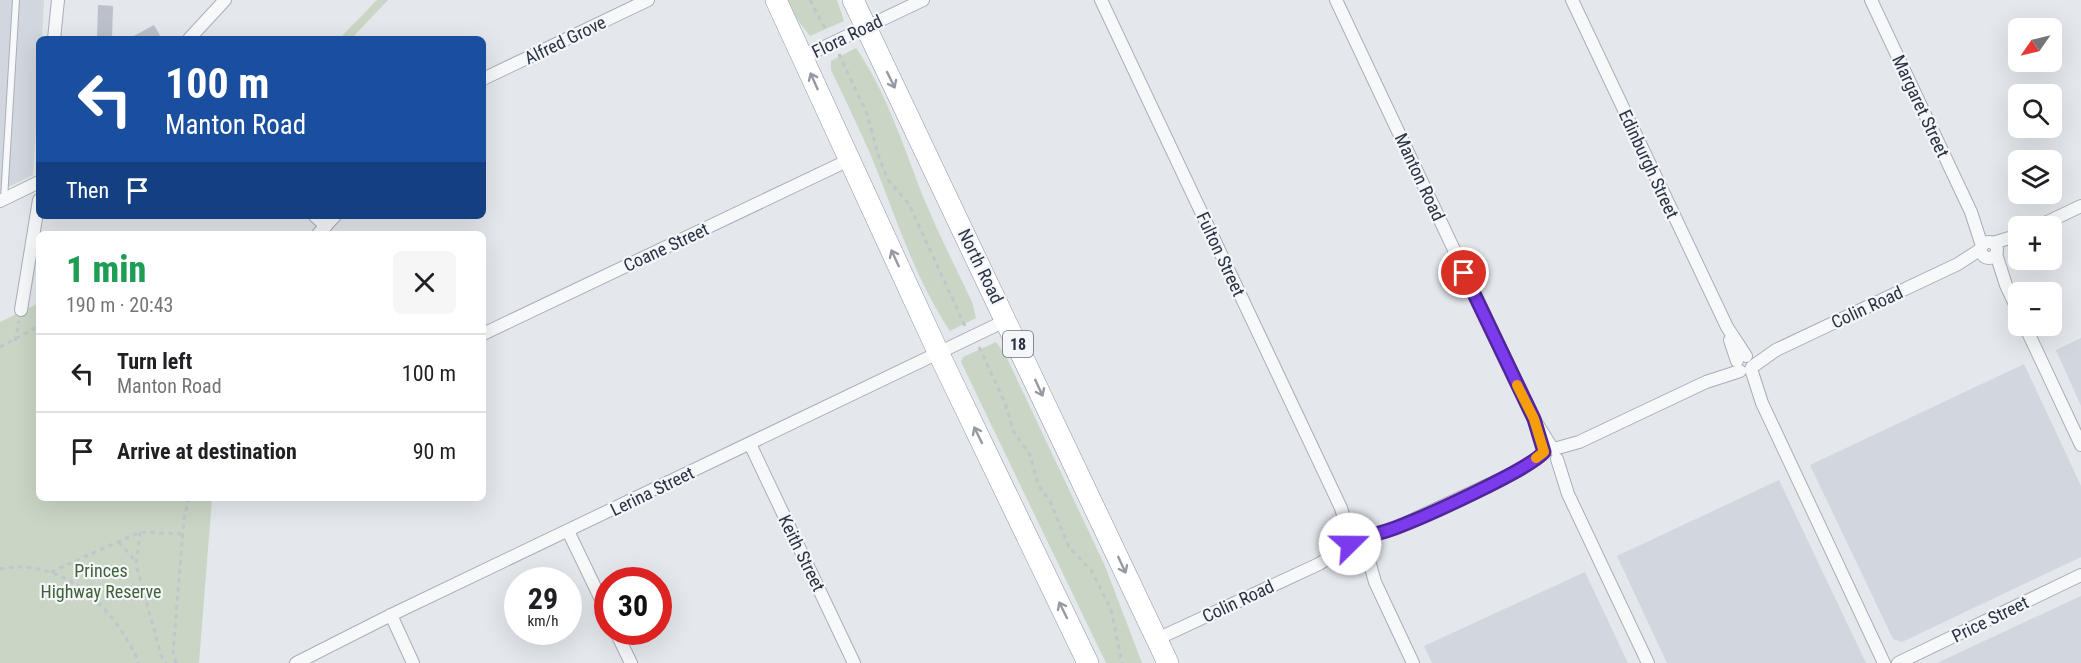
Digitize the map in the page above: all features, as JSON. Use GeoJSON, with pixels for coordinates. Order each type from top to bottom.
{"type":"FeatureCollection","features":[{"type":"Feature","properties":{"kind":"highway"},"geometry":{"type":"LineString","coordinates":[[776,0],[938,352],[1088,663]]}},
{"type":"Feature","properties":{"kind":"highway","name":"North Road"},"geometry":{"type":"LineString","coordinates":[[852,0],[1007,320],[1168,663]]}},
{"type":"Feature","properties":{"kind":"street"},"geometry":{"type":"LineString","coordinates":[[54,36],[58,0]]}},
{"type":"Feature","properties":{"kind":"street"},"geometry":{"type":"LineString","coordinates":[[192,36],[225,0]]}},
{"type":"Feature","properties":{"kind":"street","name":"Alfred Grove"},"geometry":{"type":"LineString","coordinates":[[486,79],[648,0]]}},
{"type":"Feature","properties":{"kind":"street","name":"Flora Road"},"geometry":{"type":"LineString","coordinates":[[803,57],[923,0]]}},
{"type":"Feature","properties":{"kind":"street","name":"Fulton Street"},"geometry":{"type":"LineString","coordinates":[[1101,0],[1413,663]]}},
{"type":"Feature","properties":{"kind":"street","name":"Manton Road"},"geometry":{"type":"LineString","coordinates":[[1336,0],[1648,663]]}},
{"type":"Feature","properties":{"kind":"street","name":"Edinburgh Street"},"geometry":{"type":"LineString","coordinates":[[1572,0],[1884,663]]}},
{"type":"Feature","properties":{"kind":"street","name":"Margaret Street"},"geometry":{"type":"LineString","coordinates":[[1871,0],[2008,289]]}},
{"type":"Feature","properties":{"kind":"street","name":"Coane Street"},"geometry":{"type":"LineString","coordinates":[[486,333],[849,160]]}},
{"type":"Feature","properties":{"kind":"street"},"geometry":{"type":"LineString","coordinates":[[2,200],[36,183]]}},
{"type":"Feature","properties":{"kind":"street"},"geometry":{"type":"LineString","coordinates":[[2060,216],[2081,206]]}},
{"type":"Feature","properties":{"kind":"street"},"geometry":{"type":"LineString","coordinates":[[21,310],[36,218]]}},
{"type":"Feature","properties":{"kind":"street"},"geometry":{"type":"LineString","coordinates":[[322,230],[333,219]]}},
{"type":"Feature","properties":{"kind":"street","name":"Colin Road"},"geometry":{"type":"LineString","coordinates":[[1157,639],[2008,241]]}},
{"type":"Feature","properties":{"kind":"street","name":"Lerina Street"},"geometry":{"type":"LineString","coordinates":[[296,663],[391,615],[1007,320]]}},
{"type":"Feature","properties":{"kind":"street"},"geometry":{"type":"LineString","coordinates":[[2030,336],[2081,445]]}},
{"type":"Feature","properties":{"kind":"street","name":"Keith Street"},"geometry":{"type":"LineString","coordinates":[[750,444],[854,663]]}},
{"type":"Feature","properties":{"kind":"street"},"geometry":{"type":"LineString","coordinates":[[568,531],[594,585]]}},
{"type":"Feature","properties":{"kind":"street","name":"Price Street"},"geometry":{"type":"LineString","coordinates":[[1898,663],[2081,575]]}},
{"type":"Feature","properties":{"kind":"street"},"geometry":{"type":"LineString","coordinates":[[391,615],[413,663]]}},
{"type":"Feature","properties":{"kind":"street"},"geometry":{"type":"LineString","coordinates":[[622,645],[631,663]]}},
{"type":"Feature","properties":{"kind":"lane"},"geometry":{"type":"LineString","coordinates":[[2,200],[16,0]]}},
{"type":"Feature","properties":{"kind":"path"},"geometry":{"type":"LineString","coordinates":[[810,0],[867,114],[888,180],[909,204],[960,319],[982,351],[1005,403],[1014,432],[1029,456],[1038,485],[1050,501],[1069,547],[1091,570],[1111,609],[1122,663]]}},
{"type":"Feature","properties":{"kind":"path"},"geometry":{"type":"LineString","coordinates":[[15,341],[21,310]]}},
{"type":"Feature","properties":{"kind":"path"},"geometry":{"type":"LineString","coordinates":[[0,347],[36,328]]}},
{"type":"Feature","properties":{"kind":"path"},"geometry":{"type":"LineString","coordinates":[[176,663],[173,652],[182,534],[188,501]]}},
{"type":"Feature","properties":{"kind":"path"},"geometry":{"type":"LineString","coordinates":[[50,573],[140,532],[182,534]]}},
{"type":"Feature","properties":{"kind":"path"},"geometry":{"type":"LineString","coordinates":[[136,564],[140,532]]}},
{"type":"Feature","properties":{"kind":"path"},"geometry":{"type":"LineString","coordinates":[[119,542],[136,564],[161,655],[166,663]]}},
{"type":"Feature","properties":{"kind":"path"},"geometry":{"type":"LineString","coordinates":[[0,569],[11,567],[63,576],[90,594],[112,616],[138,663]]}},
{"type":"Feature","properties":{"kind":"shaded area"},"geometry":{"type":"Polygon","coordinates":[[[0,0],[44,0],[42,36],[36,36],[36,128],[33,175],[0,191],[0,0]]]}},
{"type":"Feature","properties":{"kind":"shaded area"},"geometry":{"type":"Polygon","coordinates":[[[2081,338],[2081,406],[2056,350],[2081,338]]]}},
{"type":"Feature","properties":{"kind":"shaded area"},"geometry":{"type":"Polygon","coordinates":[[[2024,364],[2081,486],[2081,557],[1902,642],[1893,639],[1810,465],[2024,364]]]}},
{"type":"Feature","properties":{"kind":"shaded area"},"geometry":{"type":"Polygon","coordinates":[[[1779,480],[1866,663],[1667,663],[1617,556],[1779,480]]]}},
{"type":"Feature","properties":{"kind":"shaded area"},"geometry":{"type":"Polygon","coordinates":[[[1585,572],[1628,663],[1432,663],[1424,646],[1585,572]]]}},
{"type":"Feature","properties":{"kind":"shaded area"},"geometry":{"type":"Polygon","coordinates":[[[2081,596],[2081,663],[1937,663],[2081,596]]]}},
{"type":"Feature","properties":{"kind":"green space"},"geometry":{"type":"Polygon","coordinates":[[[377,0],[388,0],[354,36],[342,36],[377,0]]]}},
{"type":"Feature","properties":{"kind":"green space"},"geometry":{"type":"Polygon","coordinates":[[[788,0],[837,0],[844,21],[810,36],[797,19],[788,0]]]}},
{"type":"Feature","properties":{"kind":"green space"},"geometry":{"type":"Polygon","coordinates":[[[856,48],[878,85],[927,206],[972,302],[976,318],[950,331],[916,268],[872,158],[831,70],[831,61],[856,48]]]}},
{"type":"Feature","properties":{"kind":"green space","name":"Princes Highway Reserve"},"geometry":{"type":"Polygon","coordinates":[[[36,304],[36,501],[212,501],[199,663],[0,663],[0,322],[36,304]]]}},
{"type":"Feature","properties":{"kind":"green space"},"geometry":{"type":"Polygon","coordinates":[[[996,342],[1005,354],[1105,566],[1142,663],[1106,663],[961,362],[963,357],[996,342]]]}},
{"type":"Feature","properties":{"kind":"building"},"geometry":{"type":"Polygon","coordinates":[[[98,5],[113,6],[112,36],[97,36],[98,5]]]}},
{"type":"Feature","properties":{"kind":"building"},"geometry":{"type":"Polygon","coordinates":[[[154,25],[160,36],[134,36],[154,25]]]}},
{"type":"Feature","properties":{"kind":"slow traffic"},"geometry":{"type":"LineString","coordinates":[[1517,385],[1534,419],[1544,452],[1536,458]]}},
{"type":"Feature","properties":{"kind":"route"},"geometry":{"type":"LineString","coordinates":[[1350,544],[1355,538],[1363,538],[1395,528],[1518,471],[1544,452],[1534,419],[1464,273]]}}]}
